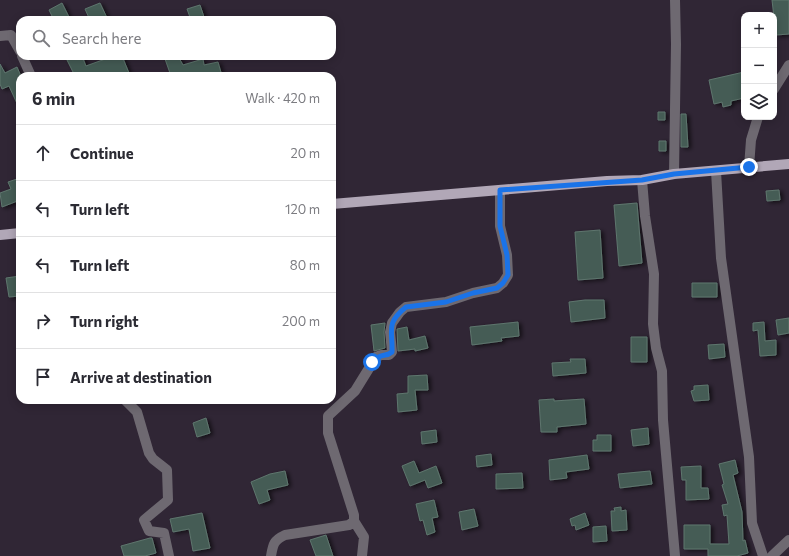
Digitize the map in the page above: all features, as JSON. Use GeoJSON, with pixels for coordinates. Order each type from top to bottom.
{"type":"FeatureCollection","features":[{"type":"Feature","properties":{"kind":"main road"},"geometry":{"type":"LineString","coordinates":[[336,204],[642,180],[674,174],[789,164]]}},
{"type":"Feature","properties":{"kind":"main road"},"geometry":{"type":"LineString","coordinates":[[0,235],[16,233]]}},
{"type":"Feature","properties":{"kind":"street"},"geometry":{"type":"LineString","coordinates":[[674,174],[676,44],[675,0]]}},
{"type":"Feature","properties":{"kind":"street"},"geometry":{"type":"LineString","coordinates":[[0,36],[11,35],[16,44]]}},
{"type":"Feature","properties":{"kind":"street"},"geometry":{"type":"LineString","coordinates":[[24,60],[29,72]]}},
{"type":"Feature","properties":{"kind":"street"},"geometry":{"type":"LineString","coordinates":[[777,84],[789,65]]}},
{"type":"Feature","properties":{"kind":"street"},"geometry":{"type":"LineString","coordinates":[[749,167],[751,140],[757,120]]}},
{"type":"Feature","properties":{"kind":"street"},"geometry":{"type":"LineString","coordinates":[[716,171],[722,258],[749,457],[752,523],[762,556]]}},
{"type":"Feature","properties":{"kind":"street"},"geometry":{"type":"LineString","coordinates":[[642,180],[645,216],[654,274],[653,324],[656,348],[662,371],[663,420],[675,556]]}},
{"type":"Feature","properties":{"kind":"street"},"geometry":{"type":"LineString","coordinates":[[362,556],[365,544],[364,537],[354,521],[354,514],[328,433],[328,416],[354,391],[376,357],[380,355],[389,355],[392,352],[390,332],[392,323],[406,307],[446,302],[473,293],[497,288],[503,283],[508,275],[507,255],[500,226],[500,190]]}},
{"type":"Feature","properties":{"kind":"street"},"geometry":{"type":"LineString","coordinates":[[129,404],[137,412],[149,453],[153,459],[166,470],[168,500],[144,520],[149,531],[164,533],[170,556]]}},
{"type":"Feature","properties":{"kind":"street"},"geometry":{"type":"LineString","coordinates":[[271,556],[273,542],[285,535],[349,525],[354,521]]}},
{"type":"Feature","properties":{"kind":"street"},"geometry":{"type":"LineString","coordinates":[[772,556],[789,540]]}},
{"type":"Feature","properties":{"kind":"building"},"geometry":{"type":"Polygon","coordinates":[[[772,0],[789,0],[789,34],[777,35],[777,12],[773,12],[772,0]]]}},
{"type":"Feature","properties":{"kind":"building"},"geometry":{"type":"Polygon","coordinates":[[[62,3],[68,16],[52,16],[49,10],[62,3]]]}},
{"type":"Feature","properties":{"kind":"building"},"geometry":{"type":"Polygon","coordinates":[[[100,3],[106,16],[88,16],[85,9],[100,3]]]}},
{"type":"Feature","properties":{"kind":"building"},"geometry":{"type":"Polygon","coordinates":[[[200,5],[204,16],[190,16],[187,9],[200,5]]]}},
{"type":"Feature","properties":{"kind":"building"},"geometry":{"type":"Polygon","coordinates":[[[67,60],[84,60],[86,66],[102,60],[124,60],[129,72],[73,72],[67,60]]]}},
{"type":"Feature","properties":{"kind":"building"},"geometry":{"type":"Polygon","coordinates":[[[165,60],[180,60],[183,65],[200,60],[203,60],[204,65],[218,62],[221,72],[170,72],[165,60]]]}},
{"type":"Feature","properties":{"kind":"building"},"geometry":{"type":"Polygon","coordinates":[[[0,64],[5,73],[17,67],[19,72],[16,72],[16,101],[9,86],[2,89],[0,84],[0,64]]]}},
{"type":"Feature","properties":{"kind":"building"},"geometry":{"type":"Polygon","coordinates":[[[741,73],[741,99],[731,101],[731,105],[723,107],[722,102],[714,104],[709,80],[741,73]]]}},
{"type":"Feature","properties":{"kind":"building"},"geometry":{"type":"Polygon","coordinates":[[[658,112],[665,112],[665,120],[658,120],[658,112]]]}},
{"type":"Feature","properties":{"kind":"building"},"geometry":{"type":"Polygon","coordinates":[[[681,114],[686,114],[688,147],[681,147],[681,114]]]}},
{"type":"Feature","properties":{"kind":"building"},"geometry":{"type":"Polygon","coordinates":[[[659,141],[666,141],[666,151],[659,151],[659,141]]]}},
{"type":"Feature","properties":{"kind":"building"},"geometry":{"type":"Polygon","coordinates":[[[16,179],[16,202],[2,207],[0,193],[11,189],[8,182],[16,179]]]}},
{"type":"Feature","properties":{"kind":"building"},"geometry":{"type":"Polygon","coordinates":[[[779,190],[780,200],[767,201],[766,191],[779,190]]]}},
{"type":"Feature","properties":{"kind":"building"},"geometry":{"type":"Polygon","coordinates":[[[637,203],[642,263],[619,266],[614,205],[637,203]]]}},
{"type":"Feature","properties":{"kind":"building"},"geometry":{"type":"Polygon","coordinates":[[[600,230],[603,278],[578,280],[575,232],[600,230]]]}},
{"type":"Feature","properties":{"kind":"building"},"geometry":{"type":"Polygon","coordinates":[[[16,277],[16,296],[9,297],[6,278],[16,277]]]}},
{"type":"Feature","properties":{"kind":"building"},"geometry":{"type":"Polygon","coordinates":[[[692,283],[717,283],[717,297],[692,297],[692,283]]]}},
{"type":"Feature","properties":{"kind":"building"},"geometry":{"type":"Polygon","coordinates":[[[604,300],[605,318],[571,322],[569,302],[604,300]]]}},
{"type":"Feature","properties":{"kind":"building"},"geometry":{"type":"Polygon","coordinates":[[[789,318],[789,333],[778,335],[776,320],[789,318]]]}},
{"type":"Feature","properties":{"kind":"building"},"geometry":{"type":"Polygon","coordinates":[[[518,322],[519,336],[501,338],[502,341],[472,345],[470,327],[518,322]]]}},
{"type":"Feature","properties":{"kind":"building"},"geometry":{"type":"Polygon","coordinates":[[[764,322],[765,341],[776,340],[776,355],[760,356],[758,330],[753,331],[753,323],[764,322]]]}},
{"type":"Feature","properties":{"kind":"building"},"geometry":{"type":"Polygon","coordinates":[[[385,323],[385,348],[374,351],[371,325],[385,323]]]}},
{"type":"Feature","properties":{"kind":"building"},"geometry":{"type":"Polygon","coordinates":[[[407,327],[409,340],[425,336],[428,348],[415,351],[415,349],[398,351],[397,329],[407,327]]]}},
{"type":"Feature","properties":{"kind":"building"},"geometry":{"type":"Polygon","coordinates":[[[631,337],[647,337],[647,362],[631,362],[631,337]]]}},
{"type":"Feature","properties":{"kind":"building"},"geometry":{"type":"Polygon","coordinates":[[[724,344],[725,357],[709,359],[708,345],[724,344]]]}},
{"type":"Feature","properties":{"kind":"building"},"geometry":{"type":"Polygon","coordinates":[[[570,359],[585,359],[586,373],[553,376],[552,363],[571,362],[570,359]]]}},
{"type":"Feature","properties":{"kind":"building"},"geometry":{"type":"Polygon","coordinates":[[[427,375],[428,390],[415,390],[417,410],[398,412],[397,394],[408,393],[408,376],[427,375]]]}},
{"type":"Feature","properties":{"kind":"building"},"geometry":{"type":"Polygon","coordinates":[[[708,385],[709,400],[694,401],[691,391],[694,390],[694,386],[708,385]]]}},
{"type":"Feature","properties":{"kind":"building"},"geometry":{"type":"Polygon","coordinates":[[[554,399],[554,401],[584,399],[586,424],[557,427],[557,432],[541,432],[539,400],[554,399]]]}},
{"type":"Feature","properties":{"kind":"building"},"geometry":{"type":"Polygon","coordinates":[[[206,418],[210,433],[197,437],[193,423],[206,418]]]}},
{"type":"Feature","properties":{"kind":"building"},"geometry":{"type":"Polygon","coordinates":[[[648,428],[649,444],[633,446],[631,430],[648,428]]]}},
{"type":"Feature","properties":{"kind":"building"},"geometry":{"type":"Polygon","coordinates":[[[436,430],[437,442],[422,444],[421,432],[436,430]]]}},
{"type":"Feature","properties":{"kind":"building"},"geometry":{"type":"Polygon","coordinates":[[[597,435],[611,435],[611,451],[593,451],[593,440],[597,440],[597,435]]]}},
{"type":"Feature","properties":{"kind":"building"},"geometry":{"type":"Polygon","coordinates":[[[491,454],[492,465],[477,467],[476,456],[491,454]]]}},
{"type":"Feature","properties":{"kind":"building"},"geometry":{"type":"Polygon","coordinates":[[[587,455],[589,469],[566,472],[567,478],[550,480],[549,460],[587,455]]]}},
{"type":"Feature","properties":{"kind":"building"},"geometry":{"type":"Polygon","coordinates":[[[735,460],[738,473],[733,475],[742,512],[743,541],[745,540],[748,553],[737,556],[708,556],[708,549],[684,549],[684,525],[710,525],[710,544],[729,544],[727,515],[724,516],[722,505],[728,504],[722,485],[724,484],[719,464],[735,460]]]}},
{"type":"Feature","properties":{"kind":"building"},"geometry":{"type":"Polygon","coordinates":[[[414,461],[419,473],[436,466],[442,483],[428,488],[425,480],[410,486],[402,466],[414,461]]]}},
{"type":"Feature","properties":{"kind":"building"},"geometry":{"type":"Polygon","coordinates":[[[701,466],[701,488],[708,488],[709,499],[686,500],[686,480],[682,480],[681,467],[701,466]]]}},
{"type":"Feature","properties":{"kind":"building"},"geometry":{"type":"Polygon","coordinates":[[[285,471],[288,485],[267,490],[270,500],[259,504],[251,482],[270,474],[285,471]]]}},
{"type":"Feature","properties":{"kind":"building"},"geometry":{"type":"Polygon","coordinates":[[[650,471],[652,484],[620,488],[618,474],[650,471]]]}},
{"type":"Feature","properties":{"kind":"building"},"geometry":{"type":"Polygon","coordinates":[[[522,473],[523,488],[496,489],[496,474],[522,473]]]}},
{"type":"Feature","properties":{"kind":"building"},"geometry":{"type":"Polygon","coordinates":[[[434,500],[438,517],[432,518],[435,532],[427,535],[423,520],[420,521],[416,504],[434,500]]]}},
{"type":"Feature","properties":{"kind":"building"},"geometry":{"type":"Polygon","coordinates":[[[621,507],[621,511],[626,510],[627,530],[612,531],[611,511],[615,511],[614,508],[621,507]]]}},
{"type":"Feature","properties":{"kind":"building"},"geometry":{"type":"Polygon","coordinates":[[[474,509],[478,526],[462,530],[459,512],[474,509]]]}},
{"type":"Feature","properties":{"kind":"building"},"geometry":{"type":"Polygon","coordinates":[[[202,513],[210,548],[193,551],[189,529],[173,532],[170,519],[202,513]]]}},
{"type":"Feature","properties":{"kind":"building"},"geometry":{"type":"Polygon","coordinates":[[[585,513],[589,525],[576,530],[575,525],[572,526],[570,519],[585,513]]]}},
{"type":"Feature","properties":{"kind":"building"},"geometry":{"type":"Polygon","coordinates":[[[606,526],[607,541],[593,542],[593,527],[606,526]]]}},
{"type":"Feature","properties":{"kind":"building"},"geometry":{"type":"Polygon","coordinates":[[[326,535],[333,556],[316,556],[310,540],[326,535]]]}},
{"type":"Feature","properties":{"kind":"building"},"geometry":{"type":"Polygon","coordinates":[[[152,538],[156,553],[145,556],[124,556],[121,546],[152,538]]]}},
{"type":"Feature","properties":{"kind":"route"},"geometry":{"type":"LineString","coordinates":[[372,362],[376,357],[380,355],[389,355],[392,352],[393,348],[390,332],[392,323],[400,312],[406,307],[446,302],[473,293],[497,288],[503,283],[508,275],[507,255],[500,226],[500,190],[607,181],[642,180],[674,174],[749,167]]}}]}
